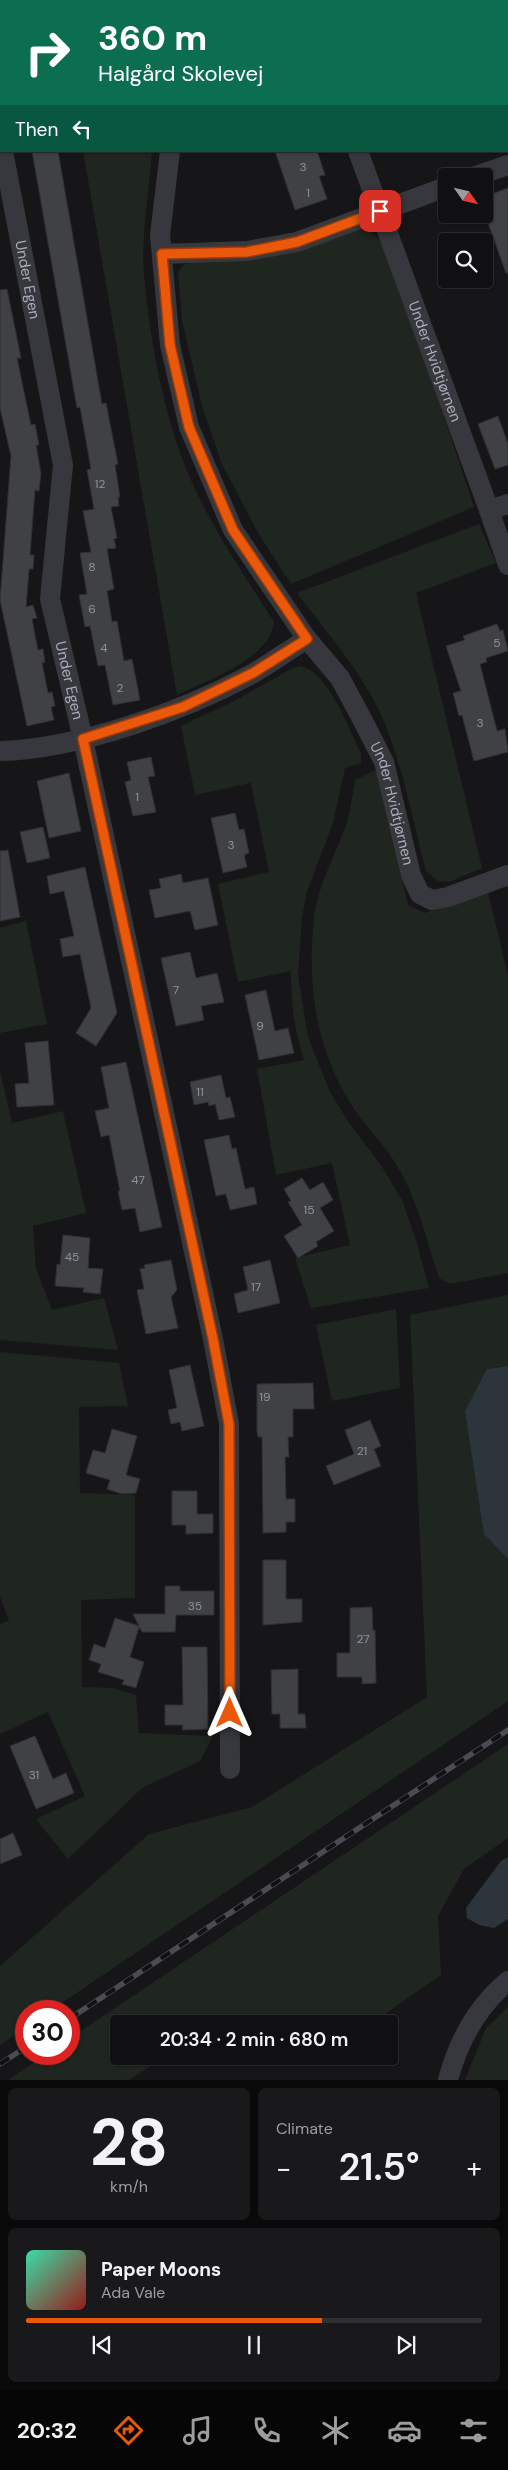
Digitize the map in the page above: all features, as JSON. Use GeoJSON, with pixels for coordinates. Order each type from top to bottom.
{"type":"FeatureCollection","features":[{"type":"Feature","properties":{"kind":"street","name":"Under Egen"},"geometry":{"type":"LineString","coordinates":[[3,152],[62,465],[50,599],[83,739],[213,1339],[229,1424],[230,1769]]}},
{"type":"Feature","properties":{"kind":"street","name":"Under Hvidtjørnen"},"geometry":{"type":"LineString","coordinates":[[170,152],[160,235],[170,345],[189,427],[233,530],[307,639],[340,678],[384,762],[411,875],[420,894],[432,900],[448,897],[508,876]]}},
{"type":"Feature","properties":{"kind":"street","name":"Under Hvidtjørnen"},"geometry":{"type":"LineString","coordinates":[[358,152],[508,565]]}},
{"type":"Feature","properties":{"kind":"street"},"geometry":{"type":"LineString","coordinates":[[493,170],[508,165]]}},
{"type":"Feature","properties":{"kind":"street"},"geometry":{"type":"LineString","coordinates":[[162,254],[247,252],[297,242],[438,190]]}},
{"type":"Feature","properties":{"kind":"street"},"geometry":{"type":"LineString","coordinates":[[489,510],[508,504]]}},
{"type":"Feature","properties":{"kind":"street"},"geometry":{"type":"LineString","coordinates":[[0,751],[83,739],[183,707],[253,673],[307,639]]}},
{"type":"Feature","properties":{"kind":"street"},"geometry":{"type":"LineString","coordinates":[[448,2080],[455,2054],[475,2016],[508,1981]]}},
{"type":"Feature","properties":{"kind":"shaded area"},"geometry":{"type":"Polygon","coordinates":[[[83,152],[152,152],[144,230],[143,262],[150,329],[168,412],[195,489],[213,524],[274,622],[269,636],[261,648],[249,658],[220,675],[177,695],[83,152]]]}},
{"type":"Feature","properties":{"kind":"shaded area"},"geometry":{"type":"Polygon","coordinates":[[[352,229],[371,232],[379,239],[390,255],[474,507],[291,584],[258,533],[222,464],[202,406],[182,320],[178,272],[183,265],[192,262],[253,260],[295,250],[352,229]]]}},
{"type":"Feature","properties":{"kind":"shaded area"},"geometry":{"type":"Polygon","coordinates":[[[479,524],[496,563],[416,593],[482,868],[449,882],[438,881],[426,871],[396,756],[375,702],[355,669],[297,593],[479,524]]]}},
{"type":"Feature","properties":{"kind":"shaded area"},"geometry":{"type":"Polygon","coordinates":[[[301,666],[311,671],[329,690],[361,754],[361,763],[345,768],[333,823],[307,891],[302,918],[298,975],[308,1037],[329,1090],[347,1120],[382,1167],[402,1200],[416,1240],[429,1288],[311,1308],[295,1258],[350,1245],[332,1163],[276,1175],[257,1069],[304,1060],[294,1016],[291,971],[238,982],[218,884],[269,872],[251,783],[195,795],[181,726],[236,700],[291,669],[301,666]]]}},
{"type":"Feature","properties":{"kind":"shaded area"},"geometry":{"type":"Polygon","coordinates":[[[376,770],[408,905],[424,913],[488,892],[508,976],[508,1273],[450,1284],[439,1278],[409,1188],[389,1153],[349,1101],[337,1080],[321,1035],[313,989],[312,966],[312,942],[316,906],[323,882],[348,820],[355,780],[376,770]]]}},
{"type":"Feature","properties":{"kind":"shaded area"},"geometry":{"type":"Polygon","coordinates":[[[26,921],[47,1024],[0,1033],[0,928],[26,921]]]}},
{"type":"Feature","properties":{"kind":"shaded area"},"geometry":{"type":"Polygon","coordinates":[[[0,1071],[12,1123],[63,1111],[86,1213],[33,1226],[36,1269],[52,1310],[104,1298],[118,1350],[0,1340],[0,1071]]]}},
{"type":"Feature","properties":{"kind":"shaded area"},"geometry":{"type":"Polygon","coordinates":[[[508,1295],[508,1366],[487,1369],[484,1534],[508,1559],[508,1701],[66,2000],[15,2000],[15,2035],[0,2045],[0,1966],[149,1834],[252,1807],[427,1697],[410,1315],[508,1295]]]}},
{"type":"Feature","properties":{"kind":"shaded area"},"geometry":{"type":"Polygon","coordinates":[[[396,1309],[400,1388],[332,1401],[316,1325],[396,1309]]]}},
{"type":"Feature","properties":{"kind":"shaded area"},"geometry":{"type":"Polygon","coordinates":[[[0,1352],[119,1363],[128,1406],[79,1407],[80,1493],[135,1495],[135,1598],[81,1600],[82,1687],[113,1688],[136,1695],[139,1733],[213,1736],[200,1761],[142,1788],[68,1859],[36,1819],[85,1796],[48,1712],[0,1734],[0,1624],[9,1620],[0,1597],[0,1352]]]}},
{"type":"Feature","properties":{"kind":"shaded area"},"geometry":{"type":"Polygon","coordinates":[[[508,1366],[508,1559],[484,1534],[465,1411],[487,1369],[508,1366]]]}},
{"type":"Feature","properties":{"kind":"shaded area"},"geometry":{"type":"Polygon","coordinates":[[[508,1744],[508,1838],[464,1869],[438,1916],[441,1975],[384,2015],[110,2015],[110,2065],[153,2065],[129,2080],[8,2080],[30,2065],[80,2065],[80,2032],[508,1744]]]}},
{"type":"Feature","properties":{"kind":"shaded area"},"geometry":{"type":"Polygon","coordinates":[[[508,1857],[508,1919],[494,1928],[479,1925],[467,1918],[466,1908],[501,1861],[508,1857]]]}},
{"type":"Feature","properties":{"kind":"shaded area"},"geometry":{"type":"Polygon","coordinates":[[[508,2007],[508,2080],[465,2080],[486,2028],[508,2007]]]}},
{"type":"Feature","properties":{"kind":"building"},"geometry":{"type":"Polygon","coordinates":[[[32,152],[58,152],[102,404],[106,403],[118,464],[115,465],[120,497],[118,497],[119,506],[111,507],[117,538],[114,539],[116,548],[107,549],[114,589],[107,591],[112,622],[117,621],[124,661],[132,659],[140,700],[113,705],[105,665],[98,666],[90,626],[85,627],[79,595],[87,594],[80,553],[91,552],[83,511],[94,509],[87,470],[91,469],[80,407],[77,408],[32,152]]]}},
{"type":"Feature","properties":{"kind":"building"},"geometry":{"type":"Polygon","coordinates":[[[275,152],[317,152],[325,175],[319,176],[327,199],[295,210],[275,152]]]}},
{"type":"Feature","properties":{"kind":"building"},"geometry":{"type":"Polygon","coordinates":[[[508,188],[508,273],[506,273],[488,223],[493,223],[493,194],[508,188]]]}},
{"type":"Feature","properties":{"kind":"building"},"geometry":{"type":"Polygon","coordinates":[[[7,289],[21,358],[17,358],[31,425],[35,424],[39,445],[36,445],[41,473],[39,491],[35,490],[30,555],[34,555],[33,569],[29,569],[26,607],[33,605],[37,618],[32,619],[38,650],[43,649],[45,662],[42,663],[48,693],[52,692],[55,706],[51,707],[54,720],[27,726],[0,600],[11,456],[0,408],[0,290],[7,289]]]}},
{"type":"Feature","properties":{"kind":"building"},"geometry":{"type":"Polygon","coordinates":[[[498,416],[508,444],[508,465],[495,469],[478,424],[498,416]]]}},
{"type":"Feature","properties":{"kind":"building"},"geometry":{"type":"Polygon","coordinates":[[[497,624],[500,631],[503,630],[508,651],[486,658],[487,662],[480,664],[497,731],[505,729],[508,752],[474,761],[462,715],[459,716],[453,693],[461,691],[446,646],[465,640],[463,636],[497,624]]]}},
{"type":"Feature","properties":{"kind":"building"},"geometry":{"type":"Polygon","coordinates":[[[151,757],[155,776],[148,777],[156,812],[133,816],[125,782],[131,780],[127,762],[151,757]]]}},
{"type":"Feature","properties":{"kind":"building"},"geometry":{"type":"Polygon","coordinates":[[[69,773],[81,831],[49,838],[37,781],[69,773]]]}},
{"type":"Feature","properties":{"kind":"building"},"geometry":{"type":"Polygon","coordinates":[[[235,813],[239,830],[244,829],[249,853],[244,855],[247,867],[223,873],[211,818],[235,813]]]}},
{"type":"Feature","properties":{"kind":"building"},"geometry":{"type":"Polygon","coordinates":[[[43,827],[50,858],[27,863],[20,832],[43,827]]]}},
{"type":"Feature","properties":{"kind":"building"},"geometry":{"type":"Polygon","coordinates":[[[8,850],[20,917],[0,921],[0,851],[8,850]]]}},
{"type":"Feature","properties":{"kind":"building"},"geometry":{"type":"Polygon","coordinates":[[[85,867],[117,1013],[96,1046],[76,1033],[91,1008],[80,954],[63,957],[60,939],[74,936],[64,891],[50,894],[47,876],[85,867]]]}},
{"type":"Feature","properties":{"kind":"building"},"geometry":{"type":"Polygon","coordinates":[[[181,874],[183,883],[208,878],[218,925],[195,930],[190,911],[155,918],[149,890],[161,888],[159,879],[181,874]]]}},
{"type":"Feature","properties":{"kind":"building"},"geometry":{"type":"Polygon","coordinates":[[[190,952],[196,978],[217,973],[224,1002],[201,1006],[204,1020],[176,1026],[161,958],[190,952]]]}},
{"type":"Feature","properties":{"kind":"building"},"geometry":{"type":"Polygon","coordinates":[[[266,990],[275,1031],[288,1028],[294,1053],[259,1060],[245,995],[266,990]]]}},
{"type":"Feature","properties":{"kind":"building"},"geometry":{"type":"Polygon","coordinates":[[[48,1041],[54,1105],[17,1107],[15,1084],[29,1083],[25,1043],[48,1041]]]}},
{"type":"Feature","properties":{"kind":"building"},"geometry":{"type":"Polygon","coordinates":[[[126,1062],[162,1227],[140,1232],[135,1208],[122,1210],[109,1135],[101,1137],[95,1111],[109,1108],[101,1067],[126,1062]]]}},
{"type":"Feature","properties":{"kind":"building"},"geometry":{"type":"Polygon","coordinates":[[[221,1075],[226,1098],[230,1097],[235,1117],[219,1120],[215,1104],[209,1106],[208,1102],[194,1105],[190,1082],[221,1075]]]}},
{"type":"Feature","properties":{"kind":"building"},"geometry":{"type":"Polygon","coordinates":[[[229,1135],[232,1149],[236,1148],[245,1189],[254,1187],[257,1204],[230,1210],[226,1194],[216,1196],[204,1140],[229,1135]]]}},
{"type":"Feature","properties":{"kind":"building"},"geometry":{"type":"Polygon","coordinates":[[[302,1178],[310,1190],[323,1182],[333,1200],[320,1208],[334,1231],[316,1242],[318,1246],[298,1258],[284,1236],[302,1225],[288,1202],[291,1201],[284,1189],[302,1178]]]}},
{"type":"Feature","properties":{"kind":"building"},"geometry":{"type":"Polygon","coordinates":[[[63,1235],[90,1238],[88,1268],[103,1269],[100,1294],[83,1292],[84,1288],[55,1286],[57,1264],[60,1265],[63,1235]]]}},
{"type":"Feature","properties":{"kind":"building"},"geometry":{"type":"Polygon","coordinates":[[[171,1260],[177,1290],[171,1297],[178,1328],[146,1334],[137,1290],[144,1289],[140,1269],[145,1268],[144,1265],[171,1260]]]}},
{"type":"Feature","properties":{"kind":"building"},"geometry":{"type":"Polygon","coordinates":[[[270,1260],[280,1303],[238,1313],[234,1294],[248,1290],[243,1267],[270,1260]]]}},
{"type":"Feature","properties":{"kind":"building"},"geometry":{"type":"Polygon","coordinates":[[[190,1365],[204,1426],[182,1431],[180,1422],[171,1424],[168,1410],[177,1408],[169,1370],[190,1365]]]}},
{"type":"Feature","properties":{"kind":"building"},"geometry":{"type":"Polygon","coordinates":[[[313,1383],[314,1409],[293,1409],[293,1437],[288,1437],[289,1457],[285,1457],[286,1499],[295,1499],[295,1522],[286,1522],[286,1532],[263,1533],[262,1437],[258,1437],[257,1432],[257,1384],[313,1383]]]}},
{"type":"Feature","properties":{"kind":"building"},"geometry":{"type":"Polygon","coordinates":[[[370,1420],[381,1446],[374,1449],[381,1466],[334,1485],[326,1466],[354,1454],[345,1430],[370,1420]]]}},
{"type":"Feature","properties":{"kind":"building"},"geometry":{"type":"Polygon","coordinates":[[[112,1429],[137,1436],[126,1475],[140,1479],[136,1493],[122,1494],[107,1489],[110,1480],[86,1473],[93,1450],[105,1453],[112,1429]]]}},
{"type":"Feature","properties":{"kind":"building"},"geometry":{"type":"Polygon","coordinates":[[[172,1491],[197,1491],[197,1514],[213,1514],[213,1533],[186,1534],[186,1525],[172,1525],[172,1491]]]}},
{"type":"Feature","properties":{"kind":"building"},"geometry":{"type":"Polygon","coordinates":[[[263,1560],[286,1560],[286,1599],[302,1599],[302,1622],[263,1625],[263,1560]]]}},
{"type":"Feature","properties":{"kind":"building"},"geometry":{"type":"Polygon","coordinates":[[[165,1586],[180,1586],[180,1591],[214,1591],[214,1615],[176,1615],[175,1632],[142,1632],[139,1627],[130,1657],[144,1662],[136,1688],[122,1684],[124,1680],[98,1672],[101,1664],[89,1660],[94,1644],[105,1648],[115,1618],[139,1626],[133,1614],[165,1614],[165,1586]]]}},
{"type":"Feature","properties":{"kind":"building"},"geometry":{"type":"Polygon","coordinates":[[[372,1607],[373,1630],[375,1630],[376,1683],[362,1684],[362,1677],[337,1677],[337,1653],[350,1653],[350,1608],[372,1607]]]}},
{"type":"Feature","properties":{"kind":"building"},"geometry":{"type":"Polygon","coordinates":[[[182,1647],[207,1647],[208,1729],[182,1730],[183,1725],[165,1725],[165,1705],[183,1705],[182,1647]]]}},
{"type":"Feature","properties":{"kind":"building"},"geometry":{"type":"Polygon","coordinates":[[[298,1669],[298,1714],[305,1714],[306,1728],[280,1728],[280,1714],[272,1714],[271,1670],[298,1669]]]}},
{"type":"Feature","properties":{"kind":"building"},"geometry":{"type":"Polygon","coordinates":[[[35,1736],[53,1779],[66,1773],[74,1793],[36,1809],[10,1746],[35,1736]]]}},
{"type":"Feature","properties":{"kind":"building"},"geometry":{"type":"Polygon","coordinates":[[[13,1833],[22,1855],[0,1864],[0,1839],[13,1833]]]}},
{"type":"Feature","properties":{"kind":"railway"},"geometry":{"type":"LineString","coordinates":[[80,2012],[508,1730]]}},
{"type":"Feature","properties":{"kind":"railway"},"geometry":{"type":"LineString","coordinates":[[0,2064],[15,2054]]}},
{"type":"Feature","properties":{"kind":"route"},"geometry":{"type":"LineString","coordinates":[[230,1713],[229,1424],[213,1339],[83,739],[183,707],[253,673],[307,639],[233,530],[189,427],[170,345],[162,254],[247,252],[297,242],[380,211]]}}]}
